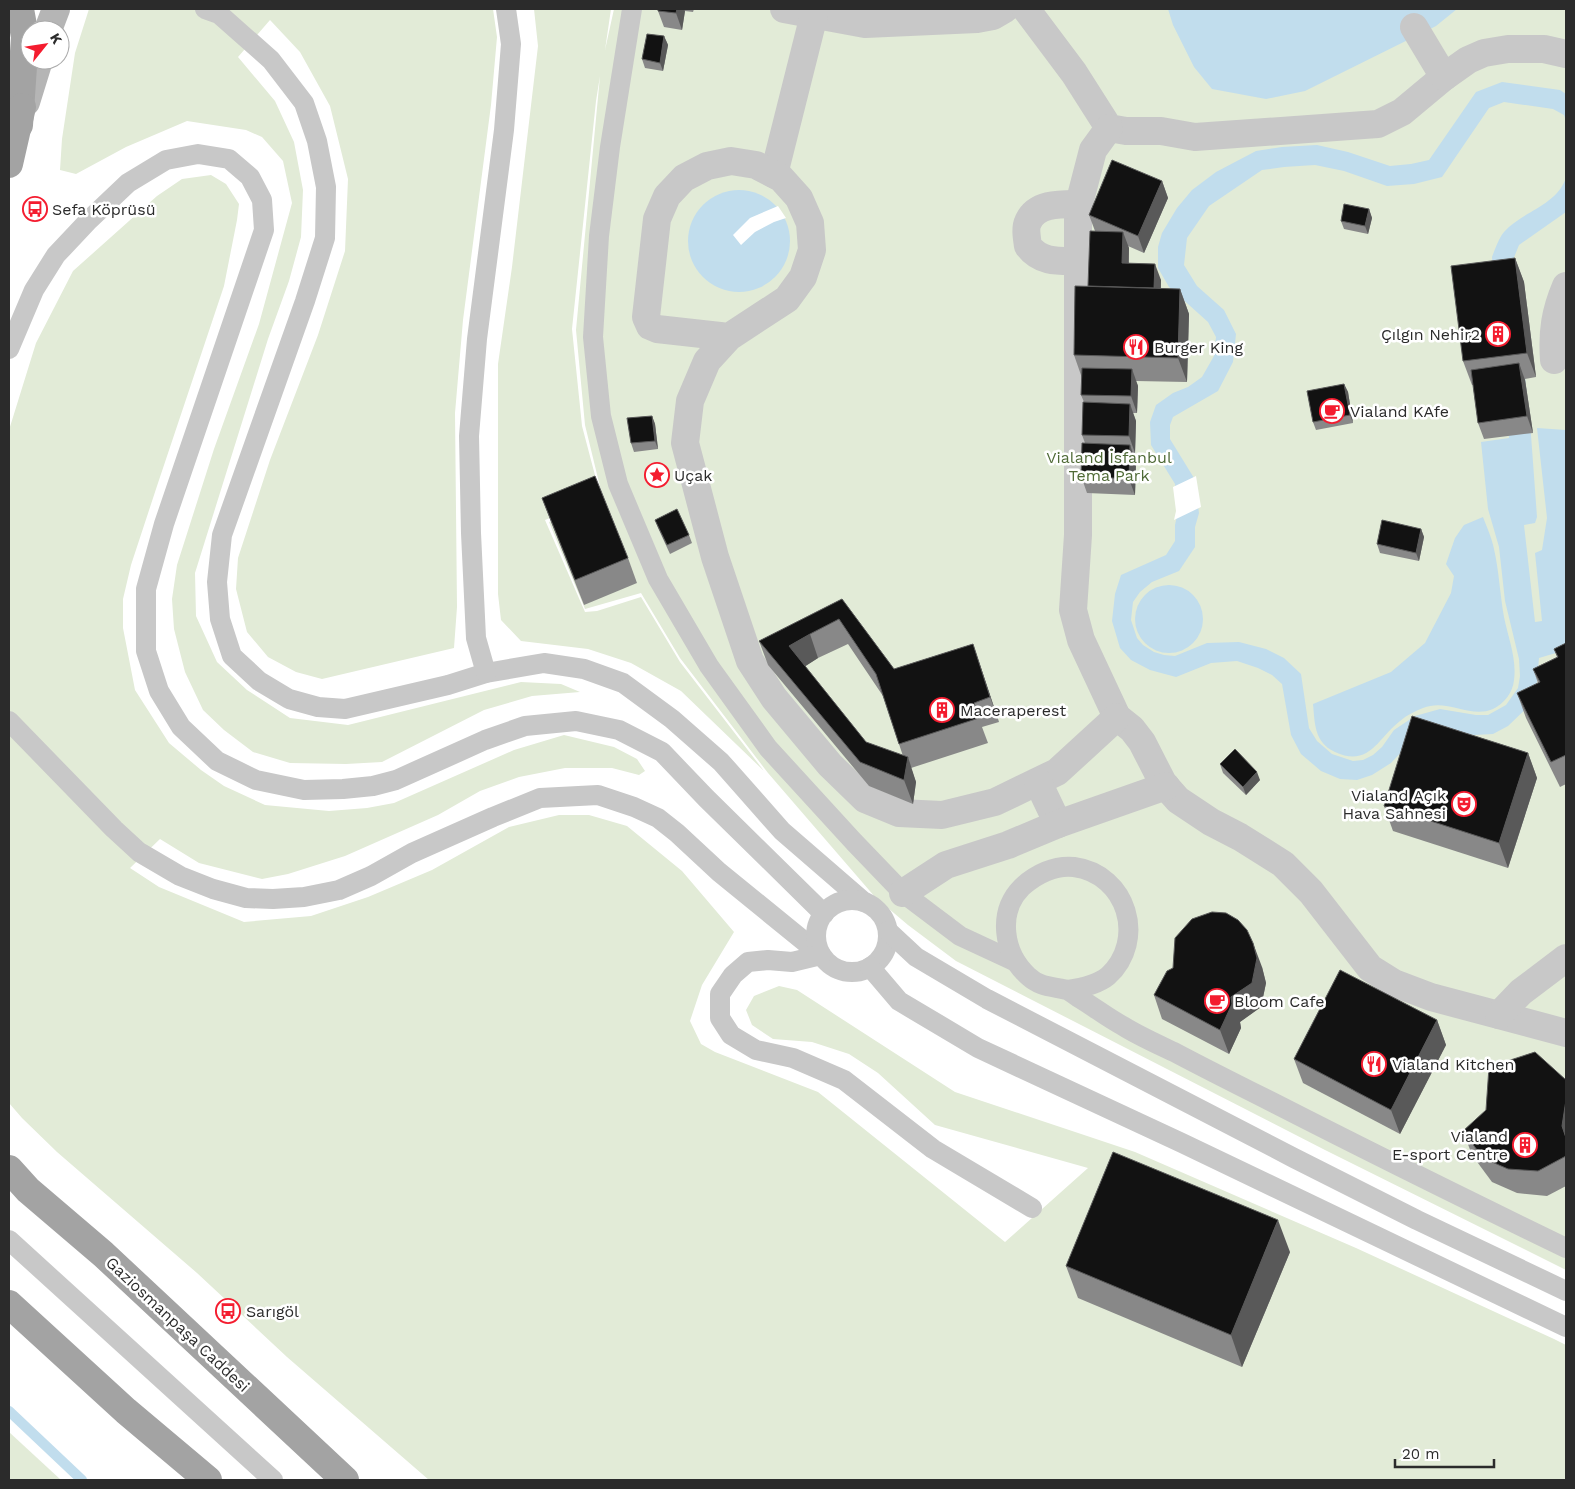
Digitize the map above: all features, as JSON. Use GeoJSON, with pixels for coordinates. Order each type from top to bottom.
{"type":"FeatureCollection","features":[{"type":"Feature","properties":{"kind":"main road"},"geometry":{"type":"LineString","coordinates":[[19,125],[25,37],[20,9]]}},
{"type":"Feature","properties":{"kind":"main road"},"geometry":{"type":"LineString","coordinates":[[9,164],[19,125],[29,70]]}},
{"type":"Feature","properties":{"kind":"main road","name":"Gaziosmanpaşa Caddesi"},"geometry":{"type":"LineString","coordinates":[[9,1169],[28,1190],[110,1260],[346,1480]]}},
{"type":"Feature","properties":{"kind":"main road"},"geometry":{"type":"LineString","coordinates":[[9,1304],[126,1411],[208,1480]]}},
{"type":"Feature","properties":{"kind":"street"},"geometry":{"type":"LineString","coordinates":[[784,9],[865,24],[977,19],[993,16],[1005,9]]}},
{"type":"Feature","properties":{"kind":"street"},"geometry":{"type":"LineString","coordinates":[[1026,9],[1074,73],[1109,128],[1126,131],[1161,131],[1195,136],[1378,124],[1402,112],[1444,77],[1468,60],[1484,53],[1508,49],[1544,49],[1566,54]]}},
{"type":"Feature","properties":{"kind":"street"},"geometry":{"type":"LineString","coordinates":[[774,174],[814,15]]}},
{"type":"Feature","properties":{"kind":"street"},"geometry":{"type":"LineString","coordinates":[[1414,27],[1444,77]]}},
{"type":"Feature","properties":{"kind":"street"},"geometry":{"type":"LineString","coordinates":[[19,125],[36,70]]}},
{"type":"Feature","properties":{"kind":"street"},"geometry":{"type":"LineString","coordinates":[[1109,128],[1093,150],[1078,204],[1078,534],[1074,610],[1081,640],[1117,717],[1132,729],[1142,742],[1150,761],[1166,786],[1178,800],[1211,822],[1240,837],[1283,864],[1311,892],[1370,968],[1394,983],[1431,997],[1566,1033]]}},
{"type":"Feature","properties":{"kind":"street"},"geometry":{"type":"LineString","coordinates":[[729,337],[657,329],[650,326],[646,316],[656,219],[667,196],[684,178],[707,166],[731,161],[756,165],[774,174],[799,198],[810,223],[812,250],[803,277],[787,299],[729,337],[707,361],[690,402],[685,443],[715,557],[750,661],[774,698],[830,765],[865,799],[899,813],[942,815],[994,802],[1056,772],[1117,717]]}},
{"type":"Feature","properties":{"kind":"street"},"geometry":{"type":"LineString","coordinates":[[1078,204],[1055,204],[1044,207],[1033,215],[1027,223],[1027,233],[1028,246],[1040,257],[1049,260],[1079,260]]}},
{"type":"Feature","properties":{"kind":"street"},"geometry":{"type":"LineString","coordinates":[[1554,360],[1552,338],[1558,305],[1566,286]]}},
{"type":"Feature","properties":{"kind":"street"},"geometry":{"type":"LineString","coordinates":[[1038,782],[1058,824]]}},
{"type":"Feature","properties":{"kind":"street"},"geometry":{"type":"LineString","coordinates":[[903,893],[946,865],[1008,845],[1058,824],[1166,786]]}},
{"type":"Feature","properties":{"kind":"street"},"geometry":{"type":"LineString","coordinates":[[1499,1015],[1521,992],[1566,958]]}},
{"type":"Feature","properties":{"kind":"lane"},"geometry":{"type":"LineString","coordinates":[[9,12],[16,9]]}},
{"type":"Feature","properties":{"kind":"lane"},"geometry":{"type":"LineString","coordinates":[[9,721],[114,829],[139,852],[180,876],[213,889],[246,898],[304,897],[339,890],[372,876],[412,853],[540,798],[598,795],[634,807],[658,818],[719,872],[822,955],[830,964],[841,970],[853,972],[865,970],[876,964],[884,954],[888,943],[886,921],[782,831],[721,762],[672,718],[624,683],[584,669],[544,663],[486,673],[448,685],[345,709],[318,707],[289,699],[259,681],[232,656],[220,620],[217,582],[222,534],[302,310],[325,238],[326,187],[317,141],[304,103],[271,60],[219,14],[205,9]]}},
{"type":"Feature","properties":{"kind":"lane"},"geometry":{"type":"LineString","coordinates":[[486,673],[476,638],[469,436],[477,339],[504,130],[511,44],[506,9]]}},
{"type":"Feature","properties":{"kind":"lane"},"geometry":{"type":"LineString","coordinates":[[632,9],[610,147],[599,236],[593,337],[601,416],[618,484],[658,579],[709,666],[768,748],[903,893],[960,936],[1016,962]]}},
{"type":"Feature","properties":{"kind":"lane"},"geometry":{"type":"LineString","coordinates":[[9,349],[34,290],[56,255],[88,220],[128,183],[166,160],[198,154],[229,159],[250,177],[262,200],[264,230],[164,524],[146,589],[146,651],[159,692],[181,727],[217,761],[256,780],[304,790],[342,789],[373,786],[388,782],[485,740],[525,726],[576,721],[619,730],[662,752],[824,914]]}},
{"type":"Feature","properties":{"kind":"lane"},"geometry":{"type":"LineString","coordinates":[[1073,867],[1092,872],[1109,883],[1122,900],[1129,920],[1128,941],[1120,960],[1107,976],[1089,987],[1068,990],[1048,988],[1029,978],[1016,962],[1007,945],[1005,924],[1010,905],[1020,888],[1035,876],[1054,868],[1073,867]]}},
{"type":"Feature","properties":{"kind":"lane"},"geometry":{"type":"LineString","coordinates":[[822,955],[817,943],[817,931],[827,910],[848,900],[871,907],[903,893]]}},
{"type":"Feature","properties":{"kind":"lane"},"geometry":{"type":"LineString","coordinates":[[888,931],[916,957],[987,999],[1294,1158],[1566,1291]]}},
{"type":"Feature","properties":{"kind":"lane"},"geometry":{"type":"LineString","coordinates":[[822,955],[792,962],[768,960],[748,962],[733,975],[720,994],[720,1018],[731,1035],[756,1050],[793,1058],[844,1080],[933,1149],[1032,1208]]}},
{"type":"Feature","properties":{"kind":"lane"},"geometry":{"type":"LineString","coordinates":[[870,967],[899,1001],[978,1048],[1566,1326]]}},
{"type":"Feature","properties":{"kind":"lane"},"geometry":{"type":"LineString","coordinates":[[1068,990],[1124,1027],[1444,1189],[1566,1248]]}},
{"type":"Feature","properties":{"kind":"lane"},"geometry":{"type":"LineString","coordinates":[[13,1244],[273,1480]]}},
{"type":"Feature","properties":{"kind":"green space"},"geometry":{"type":"Polygon","coordinates":[[[89,9],[493,9],[497,37],[491,105],[463,320],[455,413],[457,607],[454,648],[322,679],[296,672],[268,657],[247,632],[236,589],[238,558],[270,460],[318,335],[345,251],[348,179],[330,106],[300,52],[270,20],[238,57],[275,101],[294,142],[303,190],[301,237],[289,281],[268,339],[195,573],[196,616],[217,662],[247,690],[290,718],[348,725],[521,682],[561,684],[580,692],[532,696],[484,710],[382,762],[346,764],[290,763],[253,752],[224,730],[203,710],[185,672],[174,629],[172,599],[177,565],[214,449],[259,324],[292,203],[283,161],[262,137],[246,130],[187,121],[126,147],[76,174],[60,170],[62,139],[75,53],[89,9]]]}},
{"type":"Feature","properties":{"kind":"green space","name":"Vialand İsfanbul Tema Park"},"geometry":{"type":"Polygon","coordinates":[[[534,9],[611,9],[605,50],[614,9],[1566,9],[1566,1270],[1325,1150],[956,961],[908,925],[875,897],[768,773],[680,658],[641,593],[585,609],[549,522],[603,499],[585,425],[576,330],[600,76],[572,329],[582,426],[601,498],[545,520],[585,612],[597,611],[641,597],[680,662],[764,771],[681,691],[631,663],[588,649],[521,641],[501,620],[498,594],[498,364],[512,267],[538,46],[534,9]]]}},
{"type":"Feature","properties":{"kind":"green space"},"geometry":{"type":"Polygon","coordinates":[[[211,175],[226,184],[239,204],[224,286],[131,565],[123,599],[123,628],[135,690],[169,743],[201,770],[224,786],[265,805],[329,811],[367,808],[394,803],[514,750],[564,735],[614,747],[637,759],[645,771],[639,775],[612,768],[565,768],[519,777],[480,791],[438,815],[345,856],[288,874],[262,879],[199,863],[160,839],[130,868],[159,887],[244,922],[311,916],[368,897],[432,870],[509,827],[559,815],[589,815],[627,826],[682,871],[734,932],[702,985],[690,1021],[701,1044],[715,1052],[818,1092],[1005,1242],[1088,1168],[935,1125],[878,1073],[849,1054],[812,1042],[773,1039],[752,1025],[746,1010],[754,996],[779,986],[797,990],[955,1092],[1135,1152],[1356,1248],[1566,1345],[1566,1480],[429,1480],[287,1357],[197,1273],[57,1152],[9,1103],[9,430],[36,343],[73,271],[157,196],[182,179],[211,175]]]}},
{"type":"Feature","properties":{"kind":"green space"},"geometry":{"type":"Polygon","coordinates":[[[9,1432],[61,1480],[9,1480],[9,1432]]]}},
{"type":"Feature","properties":{"kind":"water"},"geometry":{"type":"Polygon","coordinates":[[[1168,9],[1457,9],[1436,26],[1305,91],[1266,99],[1212,89],[1194,67],[1173,25],[1168,9]]]}},
{"type":"Feature","properties":{"kind":"water"},"geometry":{"type":"Polygon","coordinates":[[[1502,82],[1560,90],[1566,94],[1566,121],[1564,115],[1553,109],[1504,102],[1489,108],[1442,177],[1414,184],[1387,186],[1344,171],[1315,165],[1262,170],[1209,206],[1187,238],[1184,265],[1197,286],[1224,310],[1236,334],[1233,362],[1218,391],[1173,417],[1170,425],[1170,439],[1194,478],[1199,513],[1195,527],[1195,547],[1179,571],[1152,582],[1140,592],[1133,602],[1131,620],[1137,638],[1143,645],[1154,652],[1164,655],[1175,656],[1207,643],[1239,642],[1266,649],[1284,658],[1301,674],[1309,728],[1317,741],[1332,754],[1353,761],[1363,760],[1373,755],[1382,747],[1394,730],[1415,716],[1440,709],[1488,715],[1506,705],[1518,688],[1520,676],[1519,659],[1505,601],[1499,547],[1488,509],[1481,442],[1509,438],[1492,257],[1504,232],[1520,219],[1547,202],[1555,195],[1566,178],[1566,212],[1519,245],[1513,260],[1531,435],[1537,517],[1535,523],[1524,525],[1535,622],[1542,621],[1535,553],[1542,550],[1547,518],[1537,428],[1566,430],[1566,650],[1539,658],[1537,682],[1530,705],[1508,726],[1493,734],[1474,735],[1441,730],[1408,745],[1391,763],[1372,775],[1357,780],[1340,779],[1321,771],[1301,754],[1291,735],[1282,684],[1272,675],[1237,661],[1211,663],[1176,677],[1150,670],[1131,660],[1120,648],[1112,621],[1115,594],[1121,575],[1166,555],[1175,541],[1175,525],[1178,511],[1175,484],[1151,445],[1150,422],[1156,405],[1202,377],[1214,356],[1216,337],[1208,322],[1169,287],[1158,268],[1158,247],[1162,233],[1177,208],[1192,190],[1216,172],[1256,151],[1317,145],[1348,152],[1390,166],[1429,160],[1476,92],[1502,82]]]}},
{"type":"Feature","properties":{"kind":"water"},"geometry":{"type":"Polygon","coordinates":[[[739,190],[758,194],[775,205],[786,222],[790,241],[786,260],[775,277],[758,288],[739,292],[720,288],[703,277],[692,260],[688,241],[692,222],[703,205],[720,194],[739,190]]]}},
{"type":"Feature","properties":{"kind":"water"},"geometry":{"type":"Polygon","coordinates":[[[1483,517],[1493,545],[1504,617],[1513,656],[1514,680],[1512,689],[1507,697],[1497,707],[1484,711],[1476,712],[1441,705],[1420,709],[1400,721],[1365,754],[1347,756],[1328,748],[1319,738],[1314,719],[1313,704],[1391,672],[1425,643],[1451,593],[1454,576],[1446,564],[1455,538],[1464,525],[1483,517]]]}},
{"type":"Feature","properties":{"kind":"water"},"geometry":{"type":"Polygon","coordinates":[[[1169,585],[1182,588],[1193,595],[1200,606],[1203,619],[1200,632],[1193,643],[1182,650],[1169,653],[1156,650],[1145,643],[1138,632],[1135,619],[1138,606],[1145,595],[1156,588],[1169,585]]]}},
{"type":"Feature","properties":{"kind":"pier"},"geometry":{"type":"Polygon","coordinates":[[[778,206],[786,218],[755,232],[741,245],[733,235],[750,218],[778,206]]]}},
{"type":"Feature","properties":{"kind":"pier"},"geometry":{"type":"Polygon","coordinates":[[[1196,476],[1201,507],[1174,520],[1176,511],[1173,487],[1196,476]]]}},
{"type":"Feature","properties":{"kind":"building"},"geometry":{"type":"Polygon","coordinates":[[[658,9],[677,9],[676,13],[658,11],[658,9]]]}},
{"type":"Feature","properties":{"kind":"building"},"geometry":{"type":"Polygon","coordinates":[[[647,34],[664,36],[660,63],[642,59],[647,34]]]}},
{"type":"Feature","properties":{"kind":"building"},"geometry":{"type":"Polygon","coordinates":[[[1112,160],[1162,181],[1138,236],[1089,215],[1112,160]]]}},
{"type":"Feature","properties":{"kind":"building"},"geometry":{"type":"Polygon","coordinates":[[[1344,204],[1369,209],[1365,226],[1341,221],[1344,204]]]}},
{"type":"Feature","properties":{"kind":"building"},"geometry":{"type":"Polygon","coordinates":[[[1090,231],[1123,232],[1122,263],[1155,264],[1154,288],[1088,286],[1090,231]]]}},
{"type":"Feature","properties":{"kind":"building","name":"Çılgın Nehir2"},"geometry":{"type":"Polygon","coordinates":[[[1515,258],[1527,353],[1463,361],[1451,266],[1515,258]]]}},
{"type":"Feature","properties":{"kind":"building"},"geometry":{"type":"Polygon","coordinates":[[[1075,286],[1180,289],[1178,358],[1074,355],[1075,286]]]}},
{"type":"Feature","properties":{"kind":"building"},"geometry":{"type":"Polygon","coordinates":[[[1519,363],[1527,416],[1478,423],[1471,370],[1519,363]]]}},
{"type":"Feature","properties":{"kind":"building"},"geometry":{"type":"Polygon","coordinates":[[[1082,368],[1132,369],[1131,396],[1081,395],[1082,368]]]}},
{"type":"Feature","properties":{"kind":"building","name":"Vialand KAfe"},"geometry":{"type":"Polygon","coordinates":[[[1344,384],[1350,415],[1313,422],[1307,391],[1344,384]]]}},
{"type":"Feature","properties":{"kind":"building"},"geometry":{"type":"Polygon","coordinates":[[[1083,402],[1130,404],[1129,436],[1082,435],[1083,402]]]}},
{"type":"Feature","properties":{"kind":"building"},"geometry":{"type":"Polygon","coordinates":[[[652,416],[655,441],[631,443],[627,418],[652,416]]]}},
{"type":"Feature","properties":{"kind":"building"},"geometry":{"type":"Polygon","coordinates":[[[1082,443],[1130,445],[1129,479],[1081,476],[1082,443]]]}},
{"type":"Feature","properties":{"kind":"building"},"geometry":{"type":"Polygon","coordinates":[[[595,476],[628,558],[575,580],[542,498],[595,476]]]}},
{"type":"Feature","properties":{"kind":"building"},"geometry":{"type":"Polygon","coordinates":[[[677,509],[689,535],[667,545],[655,520],[677,509]]]}},
{"type":"Feature","properties":{"kind":"building"},"geometry":{"type":"Polygon","coordinates":[[[1382,520],[1421,529],[1416,553],[1377,544],[1382,520]]]}},
{"type":"Feature","properties":{"kind":"building"},"geometry":{"type":"Polygon","coordinates":[[[842,599],[894,669],[973,644],[990,697],[974,703],[979,718],[899,744],[876,674],[839,619],[789,646],[866,742],[908,757],[904,780],[860,762],[759,641],[842,599]]]}},
{"type":"Feature","properties":{"kind":"building"},"geometry":{"type":"Polygon","coordinates":[[[1566,643],[1566,755],[1551,762],[1517,693],[1540,682],[1533,669],[1558,657],[1554,649],[1566,643]]]}},
{"type":"Feature","properties":{"kind":"building","name":"Vialand Açık Hava Sahnesi"},"geometry":{"type":"Polygon","coordinates":[[[1412,716],[1528,753],[1499,843],[1384,806],[1412,716]]]}},
{"type":"Feature","properties":{"kind":"building"},"geometry":{"type":"Polygon","coordinates":[[[1235,749],[1257,772],[1243,787],[1220,764],[1235,749]]]}},
{"type":"Feature","properties":{"kind":"building","name":"Bloom Cafe"},"geometry":{"type":"Polygon","coordinates":[[[1212,912],[1226,913],[1238,920],[1247,930],[1257,958],[1252,983],[1231,997],[1232,1004],[1220,1030],[1154,995],[1167,971],[1173,968],[1175,938],[1192,919],[1212,912]]]}},
{"type":"Feature","properties":{"kind":"building","name":"Vialand Kitchen"},"geometry":{"type":"Polygon","coordinates":[[[1340,970],[1437,1020],[1391,1110],[1294,1059],[1340,970]]]}},
{"type":"Feature","properties":{"kind":"building","name":"Vialand E-sport Centre"},"geometry":{"type":"Polygon","coordinates":[[[1535,1052],[1566,1080],[1566,1100],[1562,1126],[1566,1138],[1566,1156],[1538,1171],[1508,1169],[1483,1158],[1463,1131],[1486,1110],[1489,1067],[1535,1052]]]}},
{"type":"Feature","properties":{"kind":"building"},"geometry":{"type":"Polygon","coordinates":[[[1113,1152],[1278,1220],[1231,1335],[1066,1266],[1113,1152]]]}},
{"type":"Feature","properties":{"kind":"waterway"},"geometry":{"type":"LineString","coordinates":[[9,1411],[82,1480]]}},
{"type":"Feature","properties":{"kind":"place","name":"Sefa Köprüsü"},"geometry":{"type":"Point","coordinates":[35,209]}},
{"type":"Feature","properties":{"kind":"place","name":"Çılgın Nehir2"},"geometry":{"type":"Point","coordinates":[1498,334]}},
{"type":"Feature","properties":{"kind":"place","name":"Burger King"},"geometry":{"type":"Point","coordinates":[1136,347]}},
{"type":"Feature","properties":{"kind":"place","name":"Vialand KAfe"},"geometry":{"type":"Point","coordinates":[1332,411]}},
{"type":"Feature","properties":{"kind":"place","name":"Uçak"},"geometry":{"type":"Point","coordinates":[657,475]}},
{"type":"Feature","properties":{"kind":"place","name":"Maceraperest"},"geometry":{"type":"Point","coordinates":[942,710]}},
{"type":"Feature","properties":{"kind":"place","name":"Vialand Açık Hava Sahnesi"},"geometry":{"type":"Point","coordinates":[1464,804]}},
{"type":"Feature","properties":{"kind":"place","name":"Bloom Cafe"},"geometry":{"type":"Point","coordinates":[1217,1001]}},
{"type":"Feature","properties":{"kind":"place","name":"Vialand Kitchen"},"geometry":{"type":"Point","coordinates":[1374,1064]}},
{"type":"Feature","properties":{"kind":"place","name":"Vialand E-sport Centre"},"geometry":{"type":"Point","coordinates":[1525,1145]}},
{"type":"Feature","properties":{"kind":"place","name":"Sarıgöl"},"geometry":{"type":"Point","coordinates":[228,1311]}}]}
